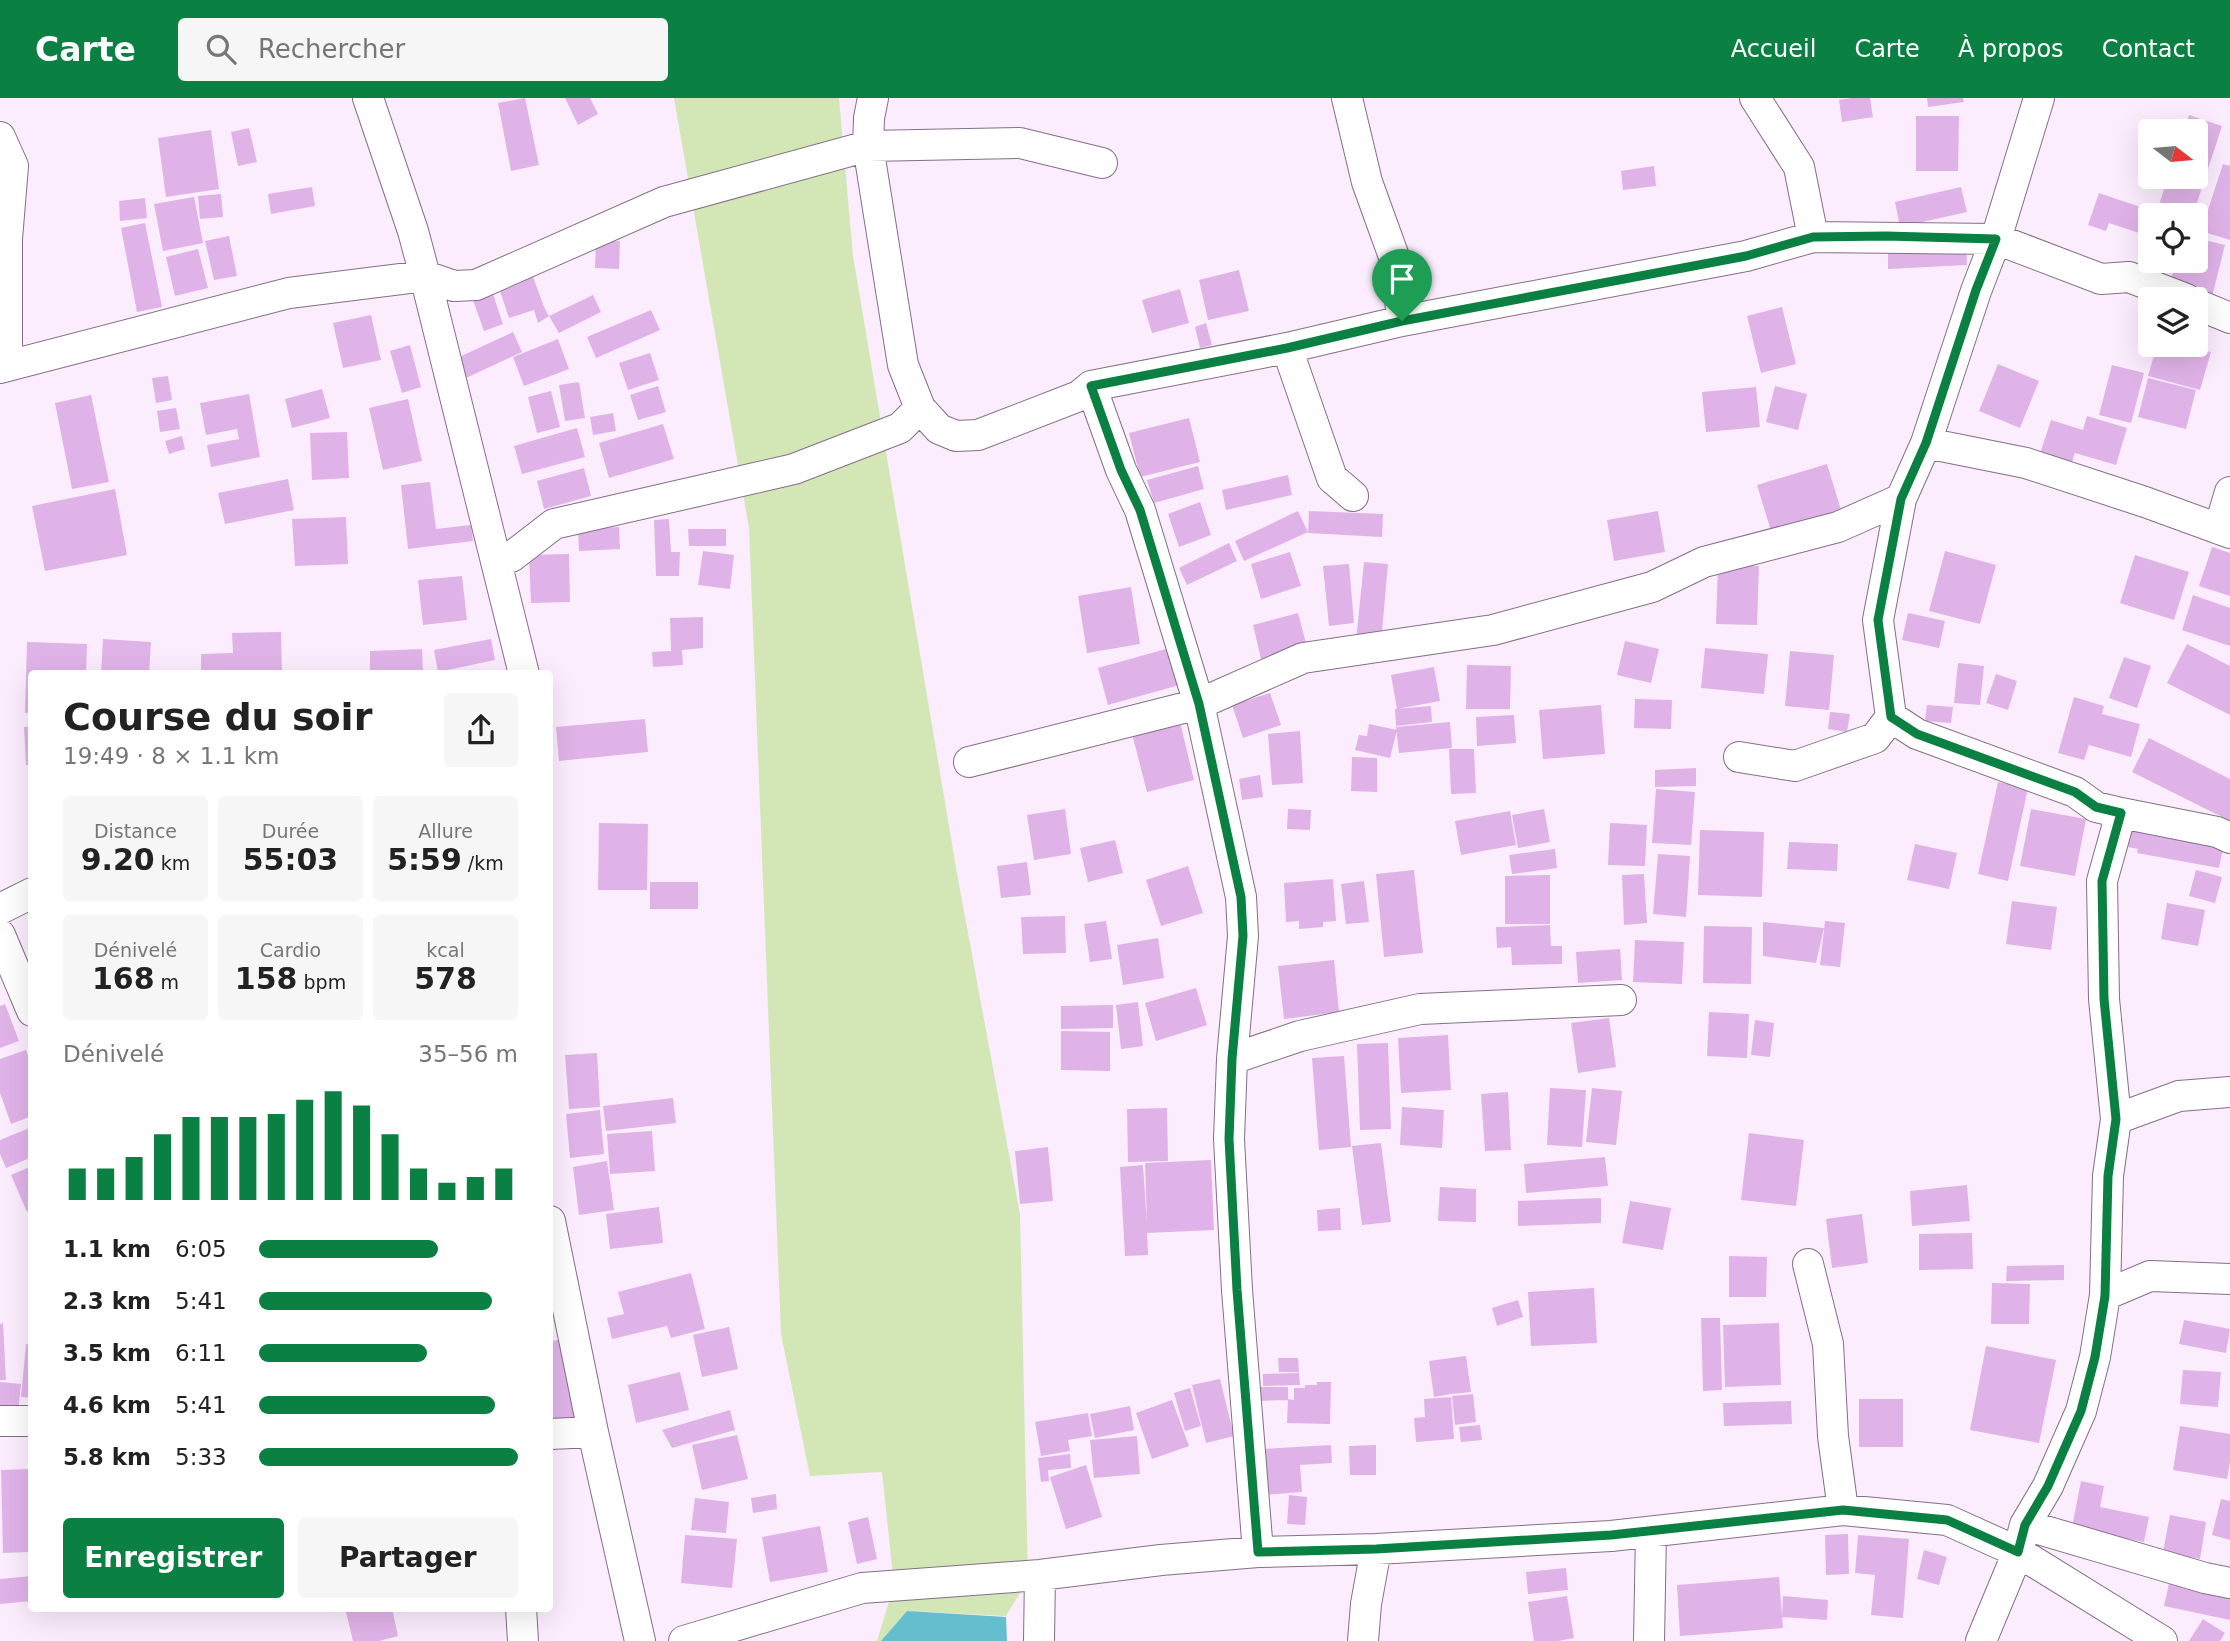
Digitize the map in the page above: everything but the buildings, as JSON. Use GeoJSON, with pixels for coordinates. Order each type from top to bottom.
{"type":"FeatureCollection","features":[{"type":"Feature","properties":{"kind":"street"},"geometry":{"type":"LineString","coordinates":[[368,98],[425,275],[523,670]]}},
{"type":"Feature","properties":{"kind":"street"},"geometry":{"type":"LineString","coordinates":[[873,98],[868,146],[903,365],[920,408],[939,429],[956,436],[978,435],[1079,396],[1091,386],[1287,348],[1402,321],[1746,256],[1813,237],[1996,239],[2101,279],[2129,278],[2153,287]]}},
{"type":"Feature","properties":{"kind":"street"},"geometry":{"type":"LineString","coordinates":[[1347,98],[1367,182],[1397,265],[1402,321]]}},
{"type":"Feature","properties":{"kind":"street"},"geometry":{"type":"LineString","coordinates":[[1755,98],[1799,167],[1813,237]]}},
{"type":"Feature","properties":{"kind":"street"},"geometry":{"type":"LineString","coordinates":[[1739,757],[1795,766],[1875,738],[1891,717],[1878,620],[1901,499],[1926,443],[1976,290],[1996,239],[2039,98]]}},
{"type":"Feature","properties":{"kind":"street"},"geometry":{"type":"LineString","coordinates":[[0,137],[13,166],[7,239],[4,367],[289,293],[425,275],[454,286],[476,285],[664,202],[868,146],[1020,143],[1102,163]]}},
{"type":"Feature","properties":{"kind":"street"},"geometry":{"type":"LineString","coordinates":[[2208,309],[2230,318]]}},
{"type":"Feature","properties":{"kind":"street"},"geometry":{"type":"LineString","coordinates":[[1287,348],[1332,478],[1353,496]]}},
{"type":"Feature","properties":{"kind":"street"},"geometry":{"type":"LineString","coordinates":[[1091,386],[1121,470],[1140,510],[1199,704],[1241,897],[1243,936],[1232,1059],[1229,1139],[1237,1290],[1258,1552]]}},
{"type":"Feature","properties":{"kind":"street"},"geometry":{"type":"LineString","coordinates":[[496,558],[511,558],[554,524],[794,469],[900,428],[920,408]]}},
{"type":"Feature","properties":{"kind":"street"},"geometry":{"type":"LineString","coordinates":[[1926,443],[2026,463],[2225,531],[2230,492]]}},
{"type":"Feature","properties":{"kind":"street"},"geometry":{"type":"LineString","coordinates":[[969,762],[1199,704],[1303,658],[1493,630],[1653,587],[1704,562],[1838,527],[1901,499]]}},
{"type":"Feature","properties":{"kind":"street"},"geometry":{"type":"LineString","coordinates":[[1891,717],[1917,734],[2075,792],[2096,807],[2217,832],[2230,838]]}},
{"type":"Feature","properties":{"kind":"street"},"geometry":{"type":"LineString","coordinates":[[1981,1641],[2022,1539],[2081,1411],[2095,1357],[2105,1296],[2108,1176],[2116,1119],[2104,999],[2102,881],[2121,813]]}},
{"type":"Feature","properties":{"kind":"street"},"geometry":{"type":"LineString","coordinates":[[0,909],[28,895]]}},
{"type":"Feature","properties":{"kind":"street"},"geometry":{"type":"LineString","coordinates":[[0,935],[28,1002]]}},
{"type":"Feature","properties":{"kind":"street"},"geometry":{"type":"LineString","coordinates":[[1232,1059],[1300,1036],[1420,1009],[1621,1000]]}},
{"type":"Feature","properties":{"kind":"street"},"geometry":{"type":"LineString","coordinates":[[2116,1119],[2179,1096],[2230,1093]]}},
{"type":"Feature","properties":{"kind":"street"},"geometry":{"type":"LineString","coordinates":[[553,1236],[640,1641]]}},
{"type":"Feature","properties":{"kind":"street"},"geometry":{"type":"LineString","coordinates":[[1808,1264],[1828,1344],[1833,1436],[1843,1510]]}},
{"type":"Feature","properties":{"kind":"street"},"geometry":{"type":"LineString","coordinates":[[2105,1296],[2150,1276],[2230,1279]]}},
{"type":"Feature","properties":{"kind":"street"},"geometry":{"type":"LineString","coordinates":[[0,1421],[28,1421]]}},
{"type":"Feature","properties":{"kind":"street"},"geometry":{"type":"LineString","coordinates":[[553,1434],[593,1432]]}},
{"type":"Feature","properties":{"kind":"street"},"geometry":{"type":"LineString","coordinates":[[684,1641],[862,1588],[1040,1575],[1161,1560],[1258,1552],[1376,1549],[1651,1532],[1843,1510],[1947,1520],[2022,1539],[2230,1583]]}},
{"type":"Feature","properties":{"kind":"street"},"geometry":{"type":"LineString","coordinates":[[1650,1641],[1651,1532]]}},
{"type":"Feature","properties":{"kind":"street"},"geometry":{"type":"LineString","coordinates":[[2022,1539],[2162,1641]]}},
{"type":"Feature","properties":{"kind":"street"},"geometry":{"type":"LineString","coordinates":[[1363,1641],[1366,1604],[1376,1549]]}},
{"type":"Feature","properties":{"kind":"street"},"geometry":{"type":"LineString","coordinates":[[1039,1641],[1040,1575]]}},
{"type":"Feature","properties":{"kind":"street"},"geometry":{"type":"LineString","coordinates":[[521,1612],[523,1641]]}},
{"type":"Feature","properties":{"kind":"green space"},"geometry":{"type":"Polygon","coordinates":[[[674,98],[839,98],[853,256],[956,868],[1020,1214],[1028,1580],[1006,1616],[907,1611],[881,1641],[877,1641],[894,1585],[882,1472],[810,1476],[781,1334],[749,528],[674,98]]]}},
{"type":"Feature","properties":{"kind":"water"},"geometry":{"type":"Polygon","coordinates":[[[907,1611],[1006,1617],[1007,1641],[881,1641],[907,1611]]]}},
{"type":"Feature","properties":{"kind":"route"},"geometry":{"type":"LineString","coordinates":[[1813,237],[1996,239],[1976,290],[1926,443],[1901,499],[1878,620],[1891,717],[1917,734],[2075,792],[2096,807],[2121,813],[2102,881],[2104,999],[2116,1119],[2108,1176],[2105,1296],[2095,1357],[2081,1411],[2048,1486],[2025,1525],[2018,1552],[1947,1520],[1843,1510],[1611,1535],[1376,1549],[1258,1552],[1237,1290],[1229,1139],[1232,1059],[1243,936],[1241,897],[1199,704],[1140,510],[1121,470],[1091,386],[1287,348],[1402,321],[1746,256],[1813,237]]}}]}
